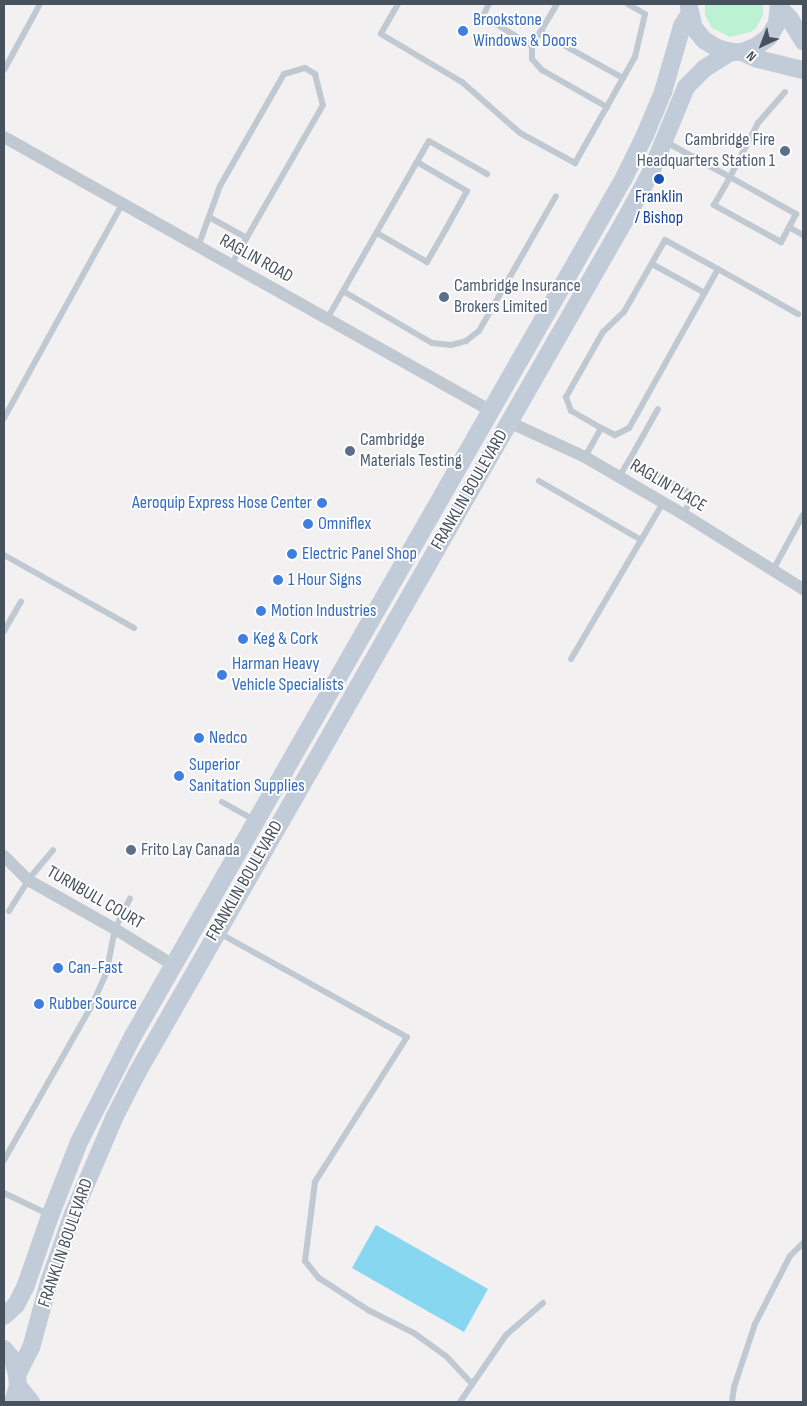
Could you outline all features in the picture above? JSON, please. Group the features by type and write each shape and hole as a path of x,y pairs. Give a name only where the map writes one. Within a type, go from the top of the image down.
{"main road":[{"path":"689,6 694,28 704,40 717,48 803,70"},
{"name":"FRANKLIN BOULEVARD","path":"4,1316 21,1297 79,1142 105,1087 624,178 663,92 689,6"},
{"path":"779,6 790,19 803,41"},
{"name":"FRANKLIN BOULEVARD","path":"16,1388 31,1348 50,1282 73,1214 115,1116 216,932 629,212 691,82 705,68 737,52 757,46 769,37 777,23 779,6"},
{"path":"4,1349 13,1360 16,1388 31,1402"}],"street":[{"name":"RAGLIN ROAD","path":"4,137 491,411"},
{"name":"RAGLIN PLACE","path":"509,422 585,457 683,514 803,589"},
{"name":"TURNBULL COURT","path":"4,856 28,880 115,928 173,965"}],"lane":[{"path":"4,70 40,4"},
{"path":"398,4 381,34 462,82 520,133 575,163 635,57 645,21 645,14 628,4"},
{"path":"490,4 483,16 532,46"},
{"path":"557,4 532,46 532,59 542,70 607,107"},
{"path":"540,32 623,78"},
{"path":"198,246 220,186 284,74 304,68 314,74 323,105 231,265"},
{"path":"664,142 730,177 796,214 781,242 714,205 730,177 758,123 785,92"},
{"path":"327,319 430,141 488,174"},
{"path":"377,233 427,262 467,191 417,162"},
{"path":"343,291 432,343 451,345 466,341 479,331 556,196"},
{"path":"4,418 122,204"},
{"path":"209,216 247,238"},
{"path":"789,227 803,235"},
{"path":"718,269 629,428 615,435 571,411 566,397 603,332 624,312 665,240 718,269 798,314"},
{"path":"652,264 705,293"},
{"path":"619,477 658,409"},
{"path":"585,457 601,428"},
{"path":"630,458 694,495 683,514"},
{"path":"539,480 641,540"},
{"path":"572,659 663,503"},
{"path":"773,570 803,515"},
{"path":"4,554 134,628"},
{"path":"4,631 21,601"},
{"path":"222,802 256,820"},
{"path":"8,911 28,880 53,850"},
{"path":"4,1160 92,1005 106,974 115,928 130,898"},
{"path":"216,932 407,1037 315,1182 305,1262 318,1278 368,1310 414,1333 446,1356 472,1384"},
{"path":"4,1194 50,1216"},
{"path":"732,1402 734,1387 755,1324 790,1256 803,1243"},
{"path":"460,1402 506,1335 543,1303"}],"green space":[{"path":"705,4 763,4 763,15 756,28 751,32 730,37 712,28 705,15"}],"water":[{"path":"376,1225 488,1289 464,1332 352,1268"}],"place":[{"name":"Brookstone Windows & Doors","path":"463,31"},
{"name":"Cambridge Fire Headquarters Station 1","path":"785,151"},
{"name":"Franklin / Bishop","path":"659,179"},
{"name":"Cambridge Insurance Brokers Limited","path":"444,297"},
{"name":"Cambridge Materials Testing","path":"350,451"},
{"name":"Aeroquip Express Hose Center","path":"322,503"},
{"name":"Omniflex","path":"308,524"},
{"name":"Electric Panel Shop","path":"292,554"},
{"name":"1 Hour Signs","path":"278,580"},
{"name":"Motion Industries","path":"261,611"},
{"name":"Keg & Cork","path":"243,639"},
{"name":"Harman Heavy Vehicle Specialists","path":"222,675"},
{"name":"Nedco","path":"199,738"},
{"name":"Superior Sanitation Supplies","path":"179,776"},
{"name":"Frito Lay Canada","path":"131,850"},
{"name":"Can-Fast","path":"58,968"},
{"name":"Rubber Source","path":"39,1004"}]}
